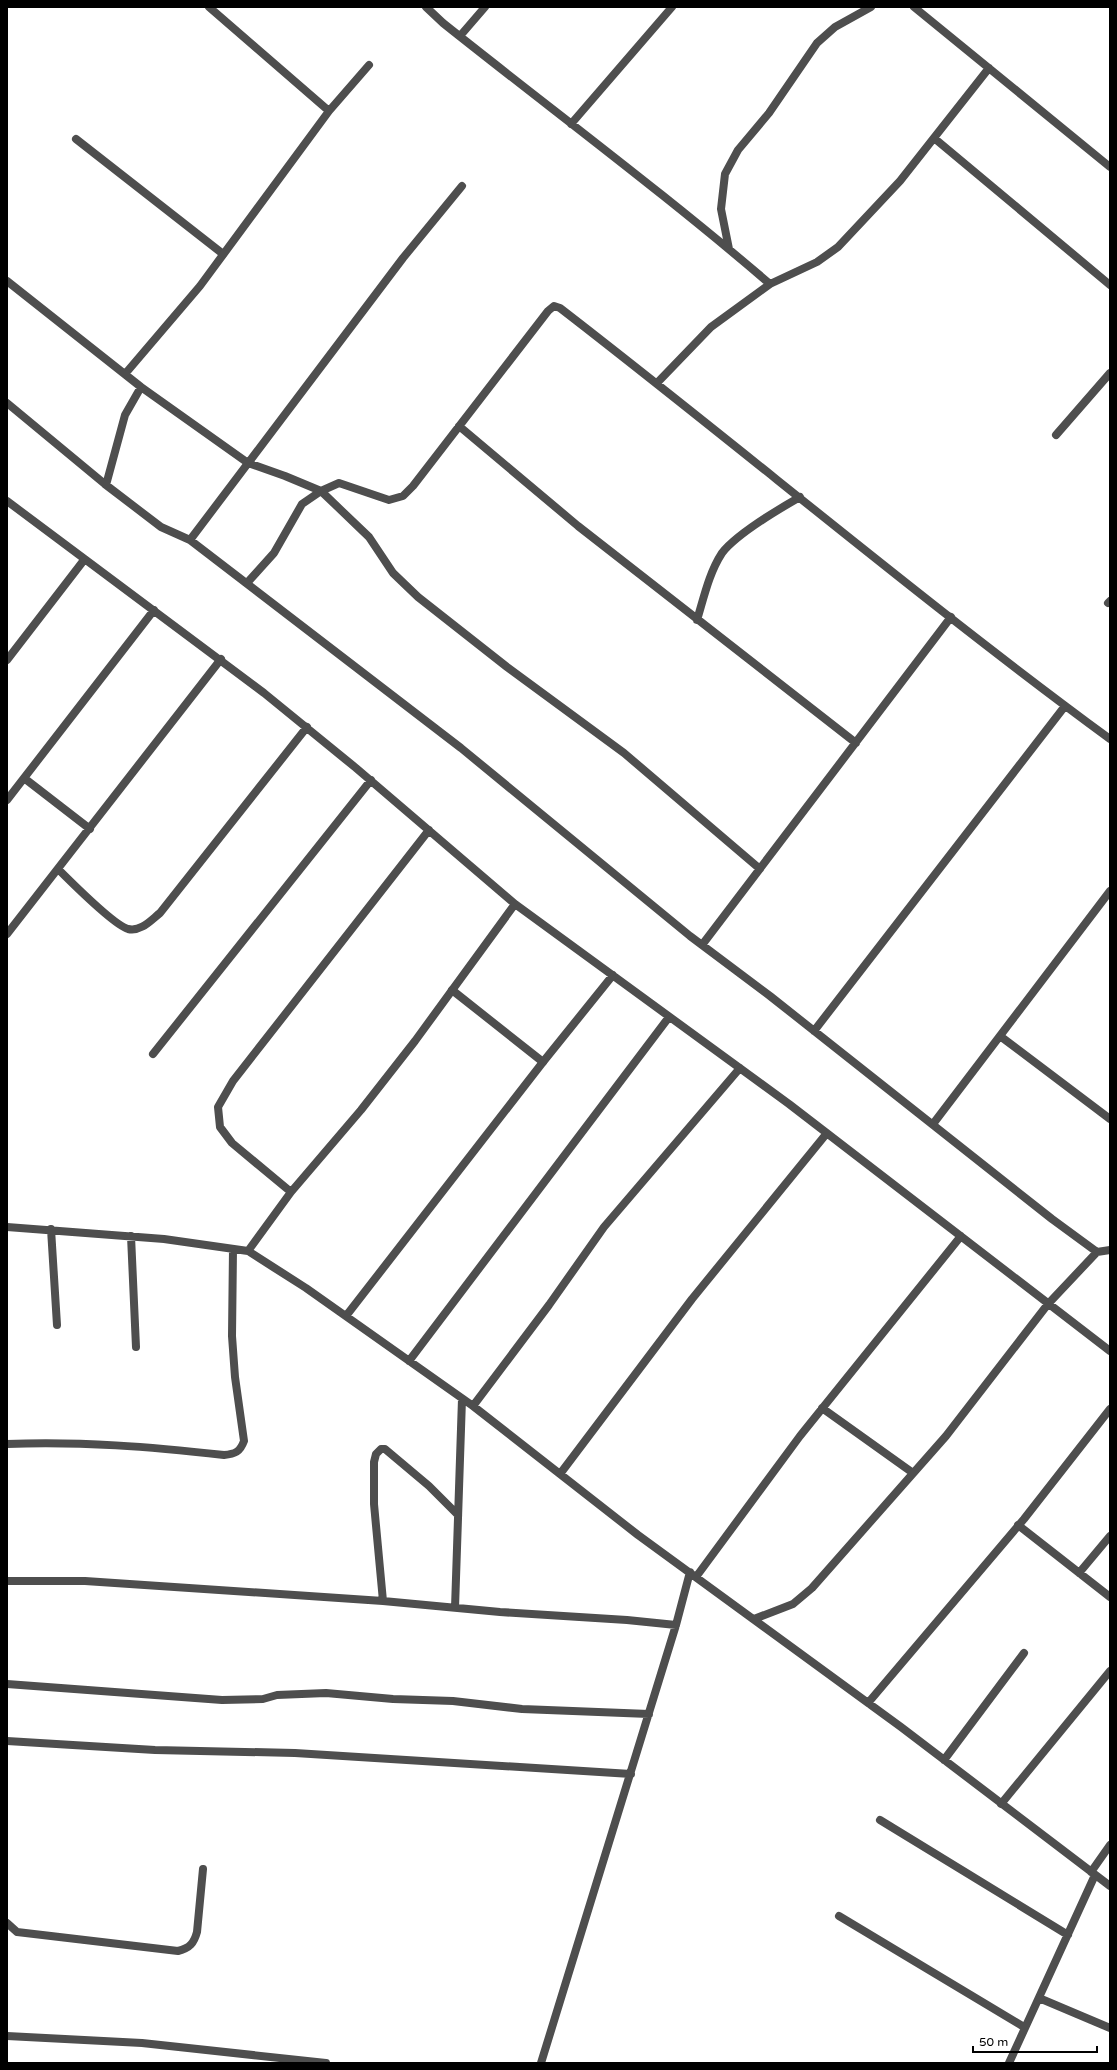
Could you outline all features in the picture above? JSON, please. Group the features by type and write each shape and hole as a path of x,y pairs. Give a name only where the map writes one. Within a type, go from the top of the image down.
{"street":[{"path":"209,7 329,111"},
{"path":"426,7 460,36 729,249 770,284"},
{"path":"460,36 486,7"},
{"path":"571,124 672,7"},
{"path":"729,249 721,209 725,174 738,150 769,113 817,43 835,27 871,7"},
{"path":"914,7 1110,167"},
{"path":"125,374 200,286 329,111 369,65"},
{"path":"657,383 711,327 770,284 817,262 838,247 900,181 989,68"},
{"path":"934,138 1110,285"},
{"path":"76,139 223,254"},
{"path":"190,540 403,258 462,186"},
{"path":"7,281 141,387 248,463 286,476 321,491 369,537 393,574 418,597 507,667 624,753 760,870"},
{"path":"247,583 274,553 302,504 321,491 339,482 389,500 403,496 413,486 548,311 554,306 560,308 657,383 1064,706 1110,739"},
{"path":"1056,435 1110,373"},
{"path":"106,485 125,415 141,387"},
{"path":"7,403 106,485 161,528 190,540 461,748 702,945 814,1031 1052,1219 1097,1252"},
{"path":"460,426 578,526 856,743"},
{"path":"697,620 709,580 723,553 772,514 800,497"},
{"path":"7,501 84,560 221,659 371,780 515,904 827,1133 1110,1351"},
{"path":"7,660 84,560"},
{"path":"7,800 154,610"},
{"path":"702,945 951,617"},
{"path":"7,934 221,659"},
{"path":"814,1031 1064,706"},
{"path":"58,869 117,922 129,929 143,927 160,913 307,728"},
{"path":"24,778 90,829"},
{"path":"153,1054 371,780"},
{"path":"291,1192 232,1143 220,1127 218,1107 234,1081 429,830"},
{"path":"932,1124 1110,891"},
{"path":"248,1251 291,1192 361,1110 515,904"},
{"path":"346,1316 543,1062 613,975"},
{"path":"452,990 543,1062"},
{"path":"408,1361 606,1103 669,1017"},
{"path":"1000,1036 1110,1119"},
{"path":"473,1406 549,1305 604,1227 740,1068"},
{"path":"560,1474 692,1299 827,1133"},
{"path":"7,1227 131,1236 248,1251 346,1316 473,1406 560,1474 868,1703 1110,1886"},
{"path":"51,1229 57,1325"},
{"path":"131,1236 136,1347"},
{"path":"541,2063 693,1574 822,1408 961,1236"},
{"path":"7,1444 42,1443 144,1446 224,1455 234,1454 241,1450 244,1441 235,1377 232,1336 233,1249"},
{"path":"754,1619 793,1604 812,1588 946,1436 1048,1304 1097,1252 1110,1250"},
{"path":"455,1608 462,1399"},
{"path":"822,1408 913,1473"},
{"path":"868,1703 1018,1525 1110,1409"},
{"path":"383,1601 374,1504 374,1462 376,1454 381,1449 385,1448 429,1486 458,1515"},
{"path":"1018,1525 1110,1597"},
{"path":"1080,1573 1110,1536"},
{"path":"7,1581 85,1581 383,1601 676,1625"},
{"path":"944,1760 1024,1653"},
{"path":"1001,1804 1110,1671"},
{"path":"7,1684 222,1700 263,1699 277,1695 326,1692 393,1699 453,1701 522,1709 649,1714"},
{"path":"7,1741 155,1750 295,1753 631,1774"},
{"path":"880,1820 1068,1935"},
{"path":"1009,2063 1024,2027 1068,1935 1093,1874 1110,1845"},
{"path":"7,1923 17,1932 178,1951 188,1948 194,1941 197,1932 203,1869"},
{"path":"839,1916 1024,2027"},
{"path":"1039,1998 1110,2028"},
{"path":"7,2036 142,2043 326,2063"}]}
